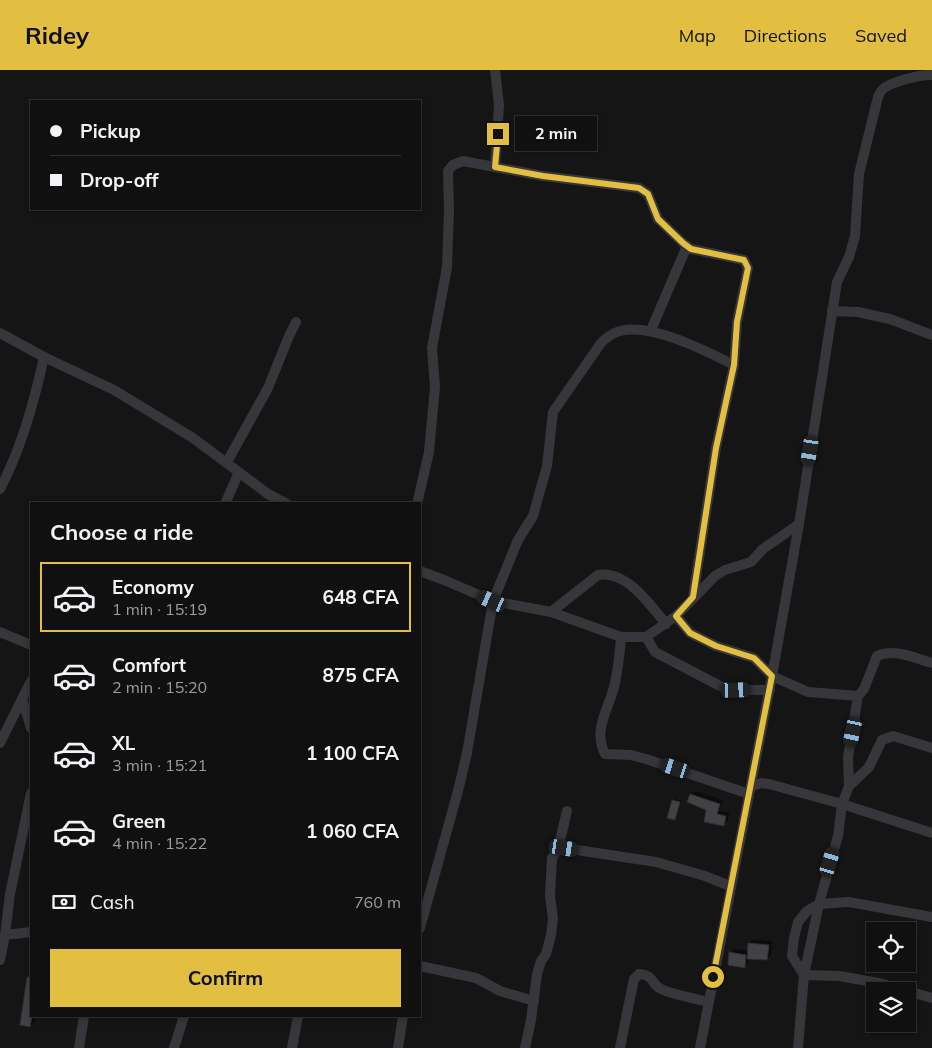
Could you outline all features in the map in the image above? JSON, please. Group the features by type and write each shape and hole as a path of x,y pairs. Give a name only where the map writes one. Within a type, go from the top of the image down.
{"street":[{"path":"495,70 500,105 495,167"},
{"path":"700,1048 730,886 770,690 799,524 836,282 849,256 855,236 859,174 878,97 882,90 889,85 924,74 932,75"},
{"path":"417,502 428,452 434,387 432,348 447,268 448,171 453,165 463,161 543,176 639,188 648,194 658,219 691,249 744,260 748,268 737,322 734,365 716,448 693,597"},
{"path":"651,330 687,246"},
{"path":"832,311 858,312 890,319 932,335"},
{"path":"227,462 268,388 296,322"},
{"path":"421,924 467,753 492,601 518,540 534,516 547,466 553,412 601,343 609,335 621,330 651,330 710,353 734,365"},
{"path":"0,333 44,357 114,390 193,438 268,494 283,502"},
{"path":"0,489 11,468 44,357"},
{"path":"226,502 239,472"},
{"path":"421,571 492,601 551,612 621,636 646,637 676,616 715,576 725,570 751,562 763,549 799,524"},
{"path":"551,612 598,575 606,574 615,576 645,597 666,624"},
{"path":"676,616 690,633 716,646 754,658 772,676 808,692 858,696"},
{"path":"0,632 30,645"},
{"path":"621,636 616,681 602,719 600,744 605,754 646,759 750,790 761,783 769,784 842,804 932,833"},
{"path":"646,637 655,652 720,686 736,690 770,690"},
{"path":"850,786 848,757 858,696 864,689 877,656 886,652 897,653 932,663"},
{"path":"0,743 30,683"},
{"path":"22,698 30,725"},
{"path":"798,1048 804,975 838,836 842,804 850,786 869,767 882,740 888,737 893,736 932,748"},
{"path":"0,960 12,885 30,798"},
{"path":"524,1048 534,1002 537,974 541,961 546,954 551,935 553,919 550,896 552,858 558,849 567,811"},
{"path":"558,849 656,862 705,876 730,886"},
{"path":"804,975 792,956 794,938 798,922 807,911 820,904 849,902 932,917"},
{"path":"5,935 30,932"},
{"path":"421,966 476,978 500,991 534,1002"},
{"path":"620,1048 634,979 639,974 651,977 661,989 708,1002"},
{"path":"804,975 839,976 879,983 932,998"},
{"path":"79,1048 84,1017"},
{"path":"174,1048 184,1017"},
{"path":"292,1048 298,1017"},
{"path":"398,1048 403,1017"}],"building":[{"path":"690,794 720,804 717,814 726,816 724,826 704,822 706,810 687,802"},
{"path":"672,800 680,802 675,820 667,818"},
{"path":"748,943 769,945 767,960 747,959"},
{"path":"729,952 746,955 745,968 728,965"},
{"path":"27,977 30,978 30,1017 32,1017 30,1027 20,1025"}],"route":[{"path":"498,134 495,167 543,176 639,188 648,194 658,219 691,249 744,260 747,264 748,268 737,322 734,365 716,448 693,597 676,616 690,633 716,646 740,652 754,658 772,676 752,786 730,886 713,977"}]}
